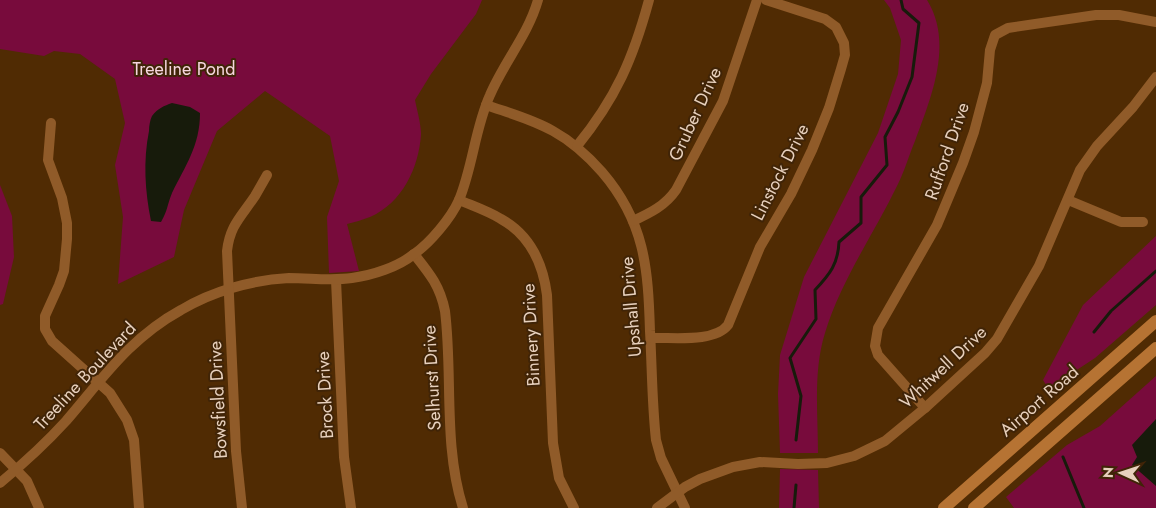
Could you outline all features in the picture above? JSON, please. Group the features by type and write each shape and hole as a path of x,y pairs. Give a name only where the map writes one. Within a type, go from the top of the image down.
{"main road":[{"name":"Airport Road","path":"944,508 1156,321"},
{"path":"974,508 1156,348"}],"street":[{"name":"Treeline Boulevard","path":"0,483 50,438 132,344 154,326 182,309 208,297 244,285 280,279 336,280 372,274 414,254 447,220 459,200 486,105 502,71 528,27 538,0"},
{"path":"577,146 606,108 626,72 649,0"},
{"name":"Gruber Drive","path":"633,221 660,208 676,190 723,101 756,0"},
{"name":"Linstock Drive","path":"650,338 708,336 717,334 728,325 756,256 800,176 831,103 845,55 844,43 839,31 831,22 825,19 766,0"},
{"name":"Rufford Drive","path":"925,408 878,354 875,346 875,337 889,306 937,225 960,171 980,108 992,41 995,35 1008,28 1096,15 1119,15 1156,22"},
{"name":"Whitwell Drive","path":"657,508 678,492 700,479 746,464 760,462 822,463 854,456 884,441 925,408 985,354 997,340 1039,266 1080,170 1087,159 1156,78"},
{"name":"Upshall Drive","path":"486,105 524,117 577,146 587,154 612,183 633,221 642,247 647,271 656,440 661,458 686,508"},
{"path":"50,123 48,160 65,210 67,239 64,271 45,316 45,329 52,341 98,382 117,403 131,430 135,453 139,508"},
{"name":"Bowsfield Drive","path":"242,508 236,451 228,251 230,232 255,197 267,176"},
{"name":"Binnery Drive","path":"459,200 501,218 510,224 525,239 539,260 547,295 553,443 559,478 574,508"},
{"path":"1068,200 1121,222 1143,222"},
{"name":"Selhurst Drive","path":"414,254 435,281 445,311 452,458 463,508"},
{"name":"Brock Drive","path":"336,280 344,457 351,508"},
{"path":"0,453 27,481 39,508"}],"green space":[{"name":"Treeline Pond","path":"0,0 482,0 476,14 431,74 415,100 420,121 420,147 407,183 400,194 381,211 370,217 347,224 359,271 329,273 327,217 339,181 330,136 265,91 217,131 184,210 174,257 118,284 123,217 115,165 125,123 115,79 80,54 54,51 44,56 0,49"},
{"path":"884,0 927,0 935,17 939,34 939,52 933,89 900,179 840,294 825,333 821,347 818,377 818,453 780,453 778,394 780,355 804,277 878,133 898,74 901,40 890,8"},
{"path":"0,185 12,216 14,257 3,304 0,305"},
{"path":"1156,236 1156,305 1095,358 1066,377 1050,391 1043,380 1083,305"},
{"path":"1156,376 1156,508 1014,508 1006,497 1067,445 1100,426"},
{"path":"780,469 818,470 819,508 779,508"}],"shaded area":[{"name":"Treeline Pond","path":"172,103 190,107 200,113 199,125 195,146 172,193 161,222 151,221 146,176 146,154 150,123 152,116 157,111"},
{"path":"1156,419 1156,486 1132,465 1137,457 1132,445"}],"waterway":[{"path":"796,440 801,396 790,358 816,319 815,290 835,263 839,242 861,223 861,197 887,165 885,137 898,112 912,77 919,23 903,9 901,0"},
{"path":"1094,332 1111,311 1156,271"},
{"path":"1063,457 1084,508"},
{"path":"794,508 796,485"}]}
